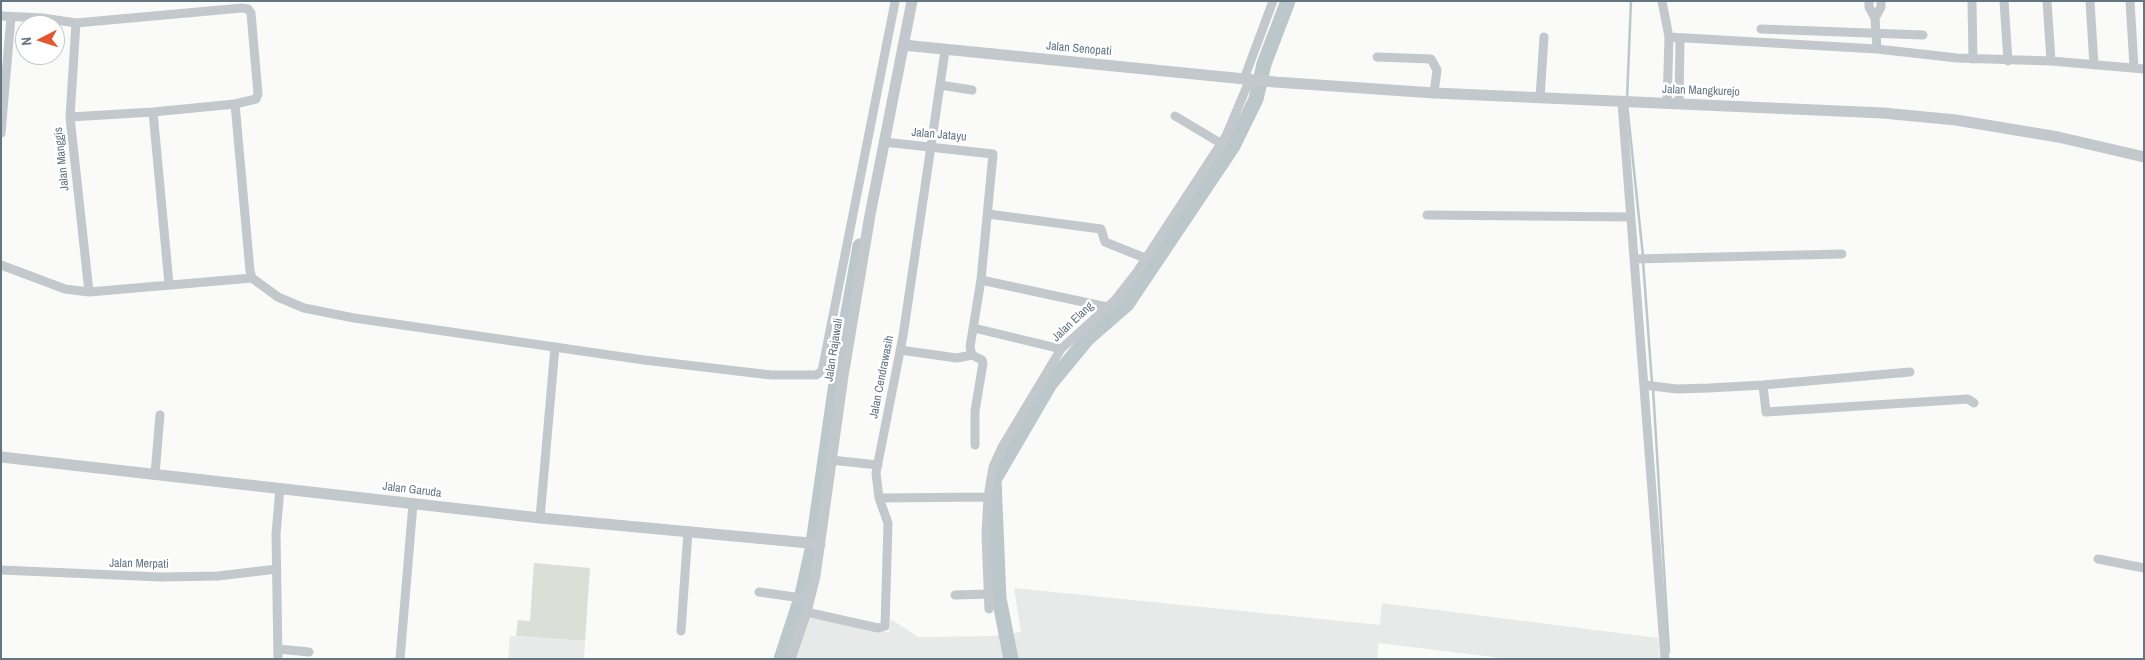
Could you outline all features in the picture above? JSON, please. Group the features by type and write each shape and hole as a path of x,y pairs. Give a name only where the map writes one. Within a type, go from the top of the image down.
{"street":[{"name":"Jalan Rajawali","path":"790,659 806,612 812,543 831,460 843,376 884,142 912,1"},
{"name":"Jalan Elang","path":"989,609 986,534 988,497 993,467 1002,447 1060,349 1123,291 1222,144 1236,117 1273,1"},
{"path":"1662,1 1669,37 1673,104"},
{"path":"1869,1 1869,7 1876,18"},
{"path":"1877,50 1876,18 1881,7 1881,1"},
{"path":"1972,1 1973,59"},
{"path":"2004,1 2008,61"},
{"path":"2047,1 2051,62"},
{"path":"2090,1 2094,65"},
{"path":"1669,37 1772,42 1973,59 2139,68 2130,1"},
{"path":"235,104 248,263 252,278 278,298 304,308 354,318 702,368 776,375 820,374 894,2"},
{"path":"1,16 76,22 242,8 248,9 251,13 258,94 256,99 235,104 153,112 70,117"},
{"path":"1,133 3,88 12,17"},
{"name":"Jalan Manggis","path":"76,22 70,117 89,292"},
{"path":"1761,29 1923,35"},
{"path":"1540,98 1544,37"},
{"path":"1673,104 1680,38"},
{"name":"Jalan Senopati","path":"903,45 945,51 1249,79"},
{"name":"Jalan Cendrawasih","path":"806,612 884,628 888,523 879,498 876,479 900,350 945,51"},
{"path":"1377,57 1431,59 1437,70 1434,93"},
{"name":"Jalan Mangkurejo","path":"1249,79 1434,93 1887,113 1956,120 2048,136 2144,157"},
{"path":"940,85 972,90"},
{"path":"1628,103 1631,217 1639,259 1649,386 1665,659"},
{"path":"153,112 169,284"},
{"path":"1176,116 1222,144"},
{"name":"Jalan Jatayu","path":"884,142 992,152 994,168 988,214"},
{"path":"972,355 970,347 981,280 988,214 1101,229 1105,242 1145,258"},
{"path":"1427,215 1631,217"},
{"path":"1639,259 1842,254"},
{"path":"1,265 66,289 89,292 252,278"},
{"path":"981,280 1107,307"},
{"path":"974,328 1060,349"},
{"path":"540,518 555,347"},
{"path":"900,350 957,358 972,355 982,360 975,411 975,445"},
{"path":"1649,386 1678,389 1763,385 1910,372"},
{"path":"1763,385 1766,412 1968,399 1974,403"},
{"path":"155,474 160,415"},
{"name":"Jalan Garuda","path":"1,457 540,518 812,543"},
{"path":"831,460 878,465"},
{"path":"278,659 276,534 280,488"},
{"path":"879,498 988,497"},
{"path":"400,659 413,504"},
{"path":"682,632 688,531"},
{"path":"2098,559 2144,568"},
{"name":"Jalan Merpati","path":"1,570 161,577 218,576 277,569"},
{"path":"759,592 806,599"},
{"path":"955,595 989,594"},
{"path":"278,649 309,652"}],"shaded area":[{"path":"534,563 590,568 585,641 516,636 518,620 530,621"},
{"path":"1014,588 1380,625 1382,603 1658,638 1660,659 1509,659 1379,643 1377,659 789,659 804,617 889,632 891,619 918,637 992,636 1021,632"},
{"path":"510,636 585,641 584,659 508,659"}],"waterway":[{"path":"1011,659 999,598 994,480 1050,384 1088,338 1127,304 1233,146 1256,99 1264,64 1288,1"},
{"path":"1627,99 1631,1"},
{"path":"1627,104 1643,256"},
{"path":"781,659 802,595 812,550 838,369 860,246"},
{"path":"1643,261 1652,383"},
{"path":"1653,388 1669,652"}]}
